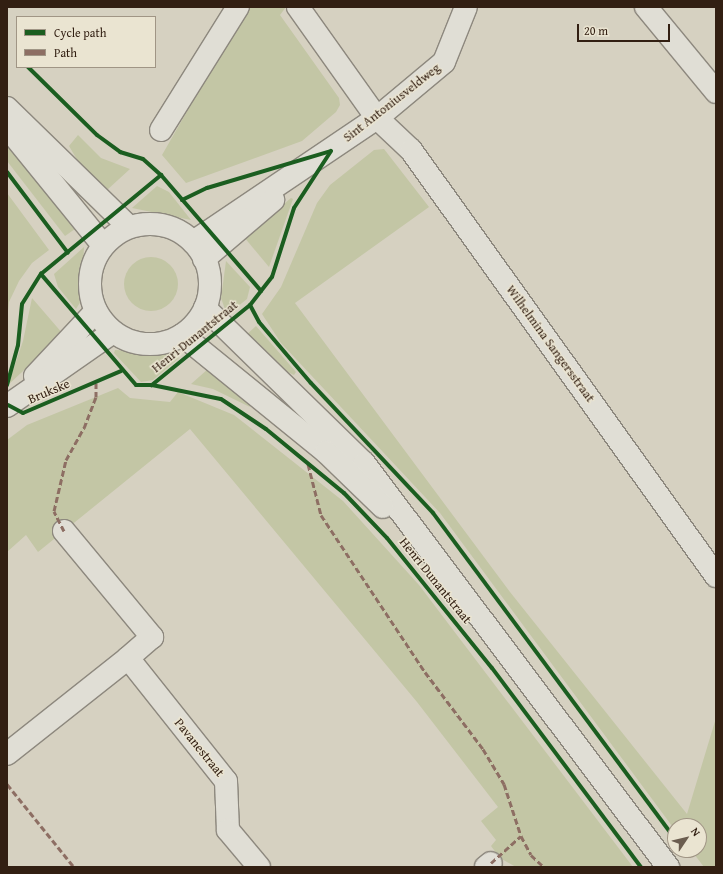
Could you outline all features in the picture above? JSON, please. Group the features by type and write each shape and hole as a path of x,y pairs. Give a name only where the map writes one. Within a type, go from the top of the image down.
{"street":[{"path":"161,130 238,7"},
{"name":"Wilhelmina Sangersstraat","path":"298,7 377,118 411,150 716,576"},
{"name":"Sint Antoniusveldweg","path":"199,251 377,118 444,62 466,7"},
{"path":"646,7 716,92"},
{"path":"7,108 129,227"},
{"path":"7,128 103,245"},
{"path":"152,224 174,229 199,251 209,292 205,308 195,324 182,335 159,344 141,343 114,332 96,311 89,289 92,266 103,245 129,227 152,224"},
{"name":"Henri Dunantstraat","path":"205,308 364,463 668,867"},
{"name":"Brukske","path":"8,406 96,311"},
{"name":"Brukske","path":"8,406 114,332"},
{"name":"Henri Dunantstraat","path":"182,335 326,452 433,556"},
{"path":"7,754 128,658 152,637 64,531"},
{"name":"Pavanestraat","path":"128,658 226,781 228,830 259,867"}],"green space":[{"path":"247,7 286,7 280,15 339,98 340,105 336,112 302,141 186,183 162,155"},
{"path":"78,135 101,158 130,169 107,190 82,168 69,146"},
{"path":"7,144 75,229 65,236 7,161"},
{"path":"384,149 429,207 295,303 510,592 687,814 716,718 716,867 704,867 697,858 707,858 707,818 667,818 667,819 440,513 281,343 262,314 281,287 317,203 330,185 374,150"},
{"path":"157,186 169,192 191,220 132,208"},
{"path":"7,193 49,250 32,263 19,281 9,302 7,320"},
{"path":"291,198 293,199 269,267 244,237"},
{"path":"84,247 81,301 76,309 58,287 54,274"},
{"path":"146,257 156,257 170,265 176,274 178,284 176,294 170,303 156,311 146,311 136,306 129,299 124,289 124,279 129,269 136,262"},
{"path":"226,261 250,287 247,299 227,315 221,298"},
{"path":"32,298 63,334 8,385 23,341"},
{"path":"256,326 296,372 294,375 279,368 245,336"},
{"path":"115,350 174,353 179,358 153,380 141,382 114,353"},
{"path":"208,369 245,398 250,407 213,389 191,384"},
{"path":"118,388 130,398 170,402 178,392 234,415 343,501 419,585 633,867 516,867 500,858 491,846 496,840 481,821 498,807 417,702 190,429 38,552 26,535 7,552 7,440 27,425"}],"marked path":[{"path":"64,531 54,511 66,460 84,428 96,397 96,383"},
{"path":"308,464 321,515 425,672 483,749 504,784 521,836 531,855 544,867"},
{"path":"7,784 74,867"},
{"path":"491,863 521,836"}],"cycle path":[{"path":"29,68 97,135 120,152 143,159 161,175 261,291 250,305 152,385 136,385 41,274"},
{"path":"182,200 207,188 331,151"},
{"path":"261,291 272,277 294,208 331,151"},
{"path":"7,172 68,253"},
{"path":"7,385 18,345 22,304 41,274 161,175"},
{"path":"250,305 259,322 311,383 433,513 667,828"},
{"path":"8,405 23,413 121,371"},
{"path":"152,385 221,399 266,429 344,493 387,538 492,668 641,867"}]}
